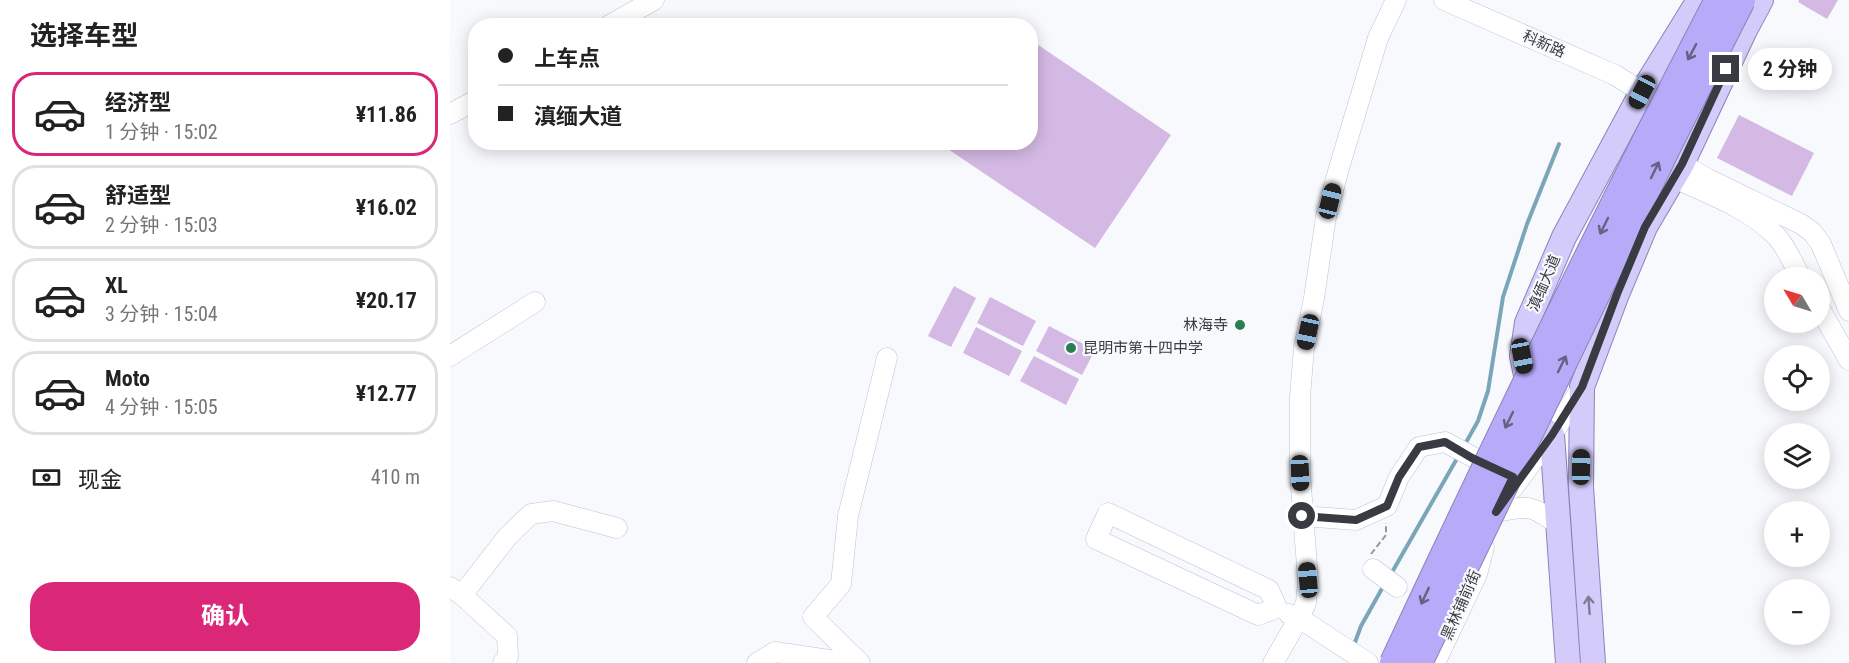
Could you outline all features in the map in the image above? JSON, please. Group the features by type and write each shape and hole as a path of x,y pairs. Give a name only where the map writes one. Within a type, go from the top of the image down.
{"highway":[{"path":"1394,663 1550,337 1719,0"},
{"path":"1418,663 1668,144 1740,0"}],"main road":[{"name":"滇缅大道","path":"1568,663 1555,470 1522,356 1527,323 1564,237 1642,92 1699,0"},
{"path":"1593,663 1581,487 1582,387 1645,227 1678,171 1735,49 1761,0"}],"street":[{"path":"622,18 654,0"},
{"path":"1273,663 1306,603 1308,580 1302,516 1300,397 1304,348 1326,217 1378,38 1396,0"},
{"name":"科新路","path":"1444,0 1615,75 1642,92"},
{"path":"450,114 468,104"},
{"path":"1678,171 1762,224 1779,239 1795,267"},
{"path":"1678,171 1708,179 1801,224 1812,232 1821,244 1849,311"},
{"path":"450,356 535,302"},
{"path":"1830,327 1849,360"},
{"path":"860,663 813,617 841,584 848,516 886,358"},
{"path":"1496,512 1513,477 1544,429 1582,387"},
{"path":"1496,512 1544,429"},
{"path":"1302,516 1356,520 1387,506 1399,477 1419,447 1445,442 1472,458 1513,477"},
{"path":"1496,512 1534,473 1555,470 1581,487"},
{"path":"1496,512 1521,506 1540,511 1560,526"},
{"path":"503,663 508,657 507,636 456,591 531,514 554,511 617,528"},
{"name":"黑林铺前街","path":"1435,663 1477,574 1491,521 1496,512"},
{"path":"1277,609 1269,590 1108,513 1096,539 1258,615 1277,609 1299,618 1368,663"},
{"path":"1373,569 1397,587"},
{"path":"757,663 775,652 849,663"}],"path":[{"path":"1373,569 1365,562 1386,535 1387,506"}],"shaded area":[{"path":"1799,0 1838,0 1827,19 1798,2"},
{"path":"1038,45 1171,135 1095,248 949,150 1038,150"},
{"path":"1739,115 1814,153 1792,196 1717,158"},
{"path":"954,286 976,298 951,347 928,336"},
{"path":"990,297 1036,321 1023,346 977,323"},
{"path":"1049,326 1095,350 1082,375 1036,351"},
{"path":"976,327 1022,351 1009,376 963,353"},
{"path":"1034,356 1079,379 1066,405 1020,381"}],"waterway":[{"path":"1464,446 1478,421 1488,391 1503,297 1527,224 1559,144"},
{"path":"1391,574 1459,455"},
{"path":"1354,645 1361,626 1384,585"}],"place":[{"name":"林海寺","path":"1240,325"},
{"name":"昆明市第十四中学","path":"1071,348"}],"route":[{"path":"1302,516 1356,520 1387,506 1399,477 1419,447 1445,442 1472,458 1513,477 1496,512 1552,435 1582,387 1645,227 1682,164 1726,69"}]}
